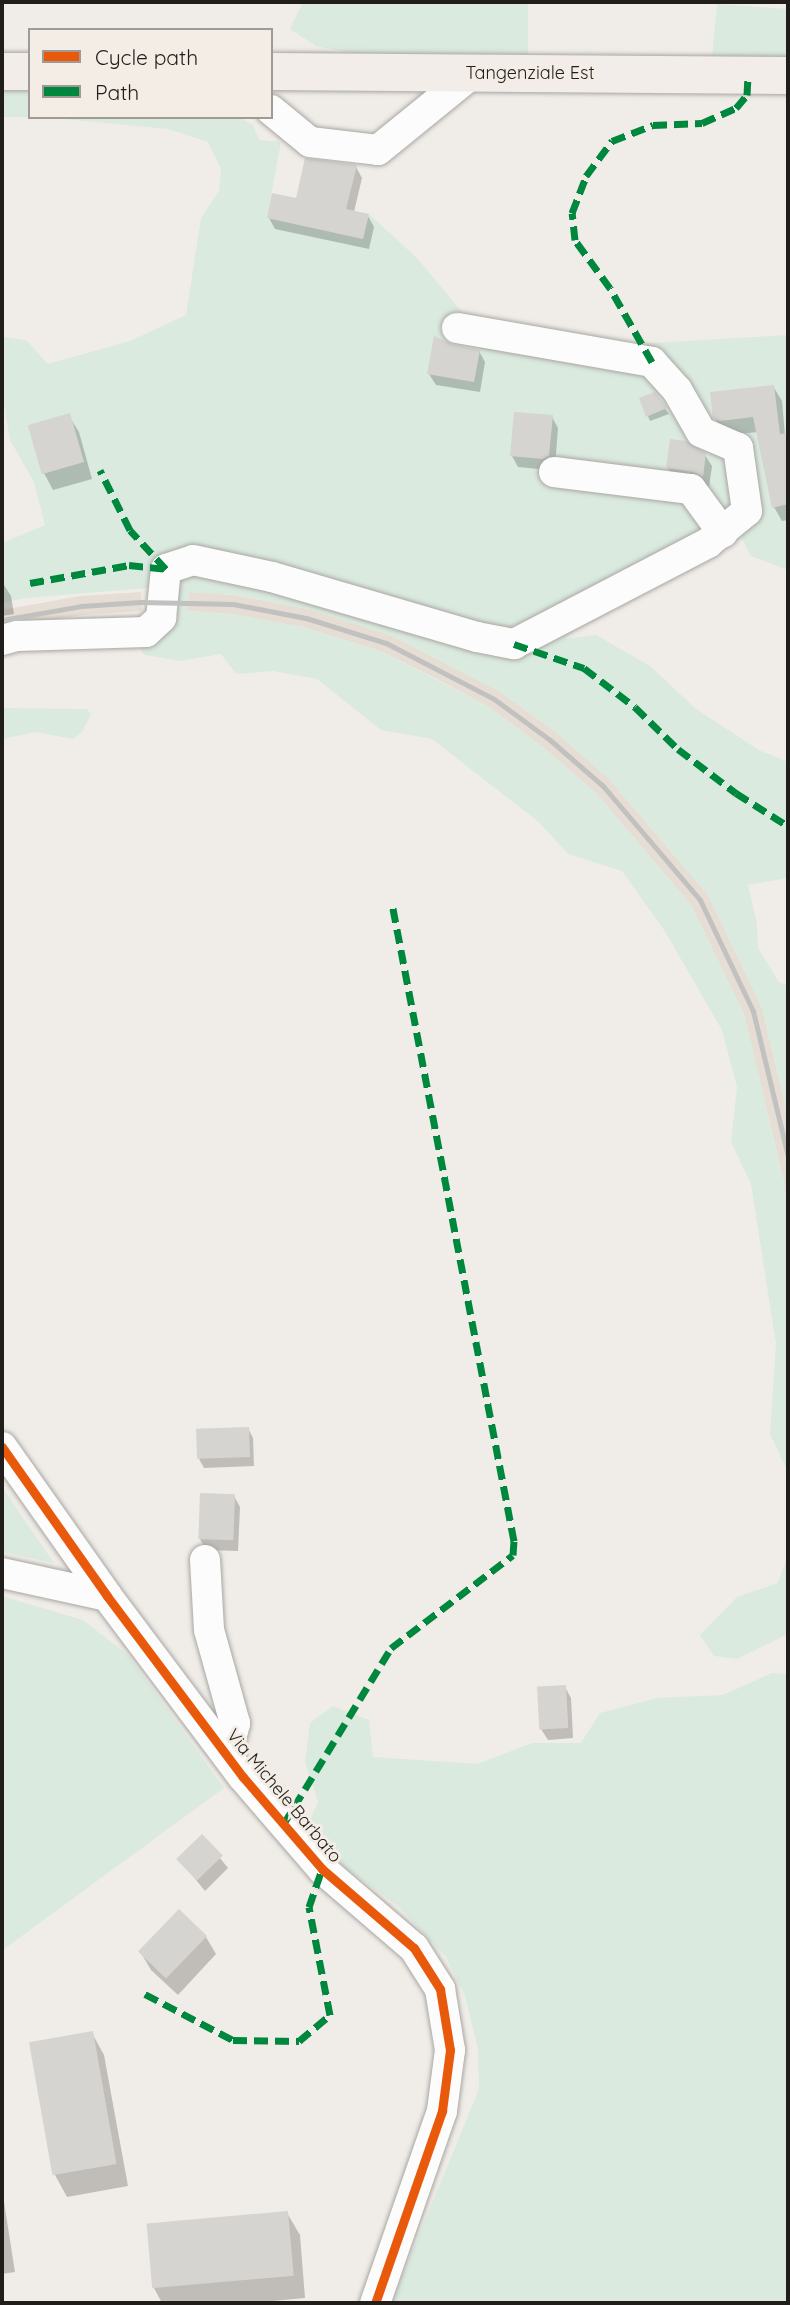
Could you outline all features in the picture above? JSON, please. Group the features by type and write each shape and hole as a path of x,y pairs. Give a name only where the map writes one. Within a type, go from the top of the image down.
{"main road":[{"path":"2,71 28,71"},
{"name":"Tangenziale Est","path":"273,71 788,75"}],"street":[{"path":"273,112 310,142 379,150 474,72"},
{"path":"2,640 17,636 146,632 161,618 166,569 193,560 272,577 477,637 514,644 723,533 747,510 738,448 702,432 677,390 652,362 457,328"},
{"path":"554,472 691,489 723,533"},
{"name":"Via Michele Barbato","path":"2,1447 107,1597 227,1755 322,1869 414,1948 440,1989 450,2050 442,2110 375,2303"},
{"path":"205,1560 209,1630 235,1723 227,1755"},
{"path":"2,1573 107,1597"}],"shaded area":[{"path":"141,592 142,611 83,615 2,629 2,610 80,596"},
{"path":"189,592 234,595 308,609 390,635 499,691 557,733 609,779 708,895 762,1008 788,1117 788,1211 783,1178 744,1014 691,905 596,793 544,748 489,707 383,652 303,627 231,614 187,611"}],"green space":[{"path":"303,2 528,2 528,54 352,53 316,46 290,29"},
{"path":"717,4 788,9 788,57 712,57"},
{"path":"2,90 28,90 28,117 2,117"},
{"path":"64,119 242,119 253,125 259,140 281,142 267,218 363,239 369,214 417,258 467,318 616,345 788,335 788,570 751,556 741,537 587,618 564,639 596,635 650,666 696,709 759,750 788,762 788,878 748,885 757,924 758,948 779,982 788,986 788,1117 762,1008 708,895 609,779 557,733 499,691 390,635 308,609 234,595 189,592 187,611 231,614 303,627 383,652 489,707 544,748 596,793 691,905 744,1014 783,1178 788,1211 788,1472 770,1434 776,1344 751,1184 731,1142 737,1087 722,1030 664,930 622,871 568,854 540,823 432,739 381,730 317,679 273,671 236,674 221,654 180,661 144,655 138,644 171,586 26,598 2,603 2,543 45,525 34,482 10,440 2,391 2,337 26,340 48,364 130,341 186,315 201,218 219,191 221,169 208,142 168,129"},
{"path":"2,708 87,709 91,714 82,732 73,739 36,732 2,739"},
{"path":"2,1487 54,1563 2,1552"},
{"path":"788,1554 788,1634 737,1659 714,1656 700,1635 737,1597 778,1583"},
{"path":"2,1596 83,1620 128,1655 224,1788 4,1949"},
{"path":"772,1673 788,1674 788,2303 391,2303 479,2089 478,2049 465,1996 446,1957 398,1906 347,1869 307,1827 318,1802 305,1762 310,1723 333,1706 369,1720 373,1757 477,1764 532,1743 581,1743 600,1713 657,1698 723,1695"}],"building":[{"path":"305,158 357,165 346,209 369,214 363,239 267,218 272,193 296,198"},
{"path":"434,336 454,345 480,350 474,382 427,374"},
{"path":"774,385 780,434 788,433 788,504 772,508 753,417 720,421 713,418 710,392"},
{"path":"655,392 667,408 646,417 639,398"},
{"path":"514,412 553,415 549,456 543,459 510,456"},
{"path":"70,413 84,462 42,474 28,425"},
{"path":"670,439 686,441 706,453 703,477 693,472 666,468"},
{"path":"249,1427 250,1457 197,1459 196,1429"},
{"path":"200,1493 235,1494 233,1540 198,1539"},
{"path":"566,1685 568,1728 539,1729 537,1687"},
{"path":"202,1834 223,1856 197,1881 176,1859"},
{"path":"179,1909 207,1936 166,1979 138,1951"},
{"path":"93,2031 116,2164 52,2175 29,2042"},
{"path":"288,2211 294,2276 152,2288 147,2223"}],"railway":[{"path":"2,620 81,606 141,602 233,604 306,618 386,643 494,699 550,740 603,786 700,900 753,1011 788,1157"}],"marked path":[{"path":"652,362 610,288 575,240 572,213 586,176 612,141 653,125 702,123 736,108 747,95 748,75"},
{"path":"30,583 129,565 166,569 130,530 100,470"},
{"path":"514,644 584,668 635,707 678,749 736,793 788,826"},
{"path":"283,1825 391,1648 513,1555 514,1541 392,903"},
{"path":"145,1994 233,2040 299,2041 330,2015 309,1907 322,1869"}],"cycle path":[{"path":"2,1447 107,1596 243,1777 322,1869 414,1948 440,1989 450,2050 442,2111 375,2303"}]}
